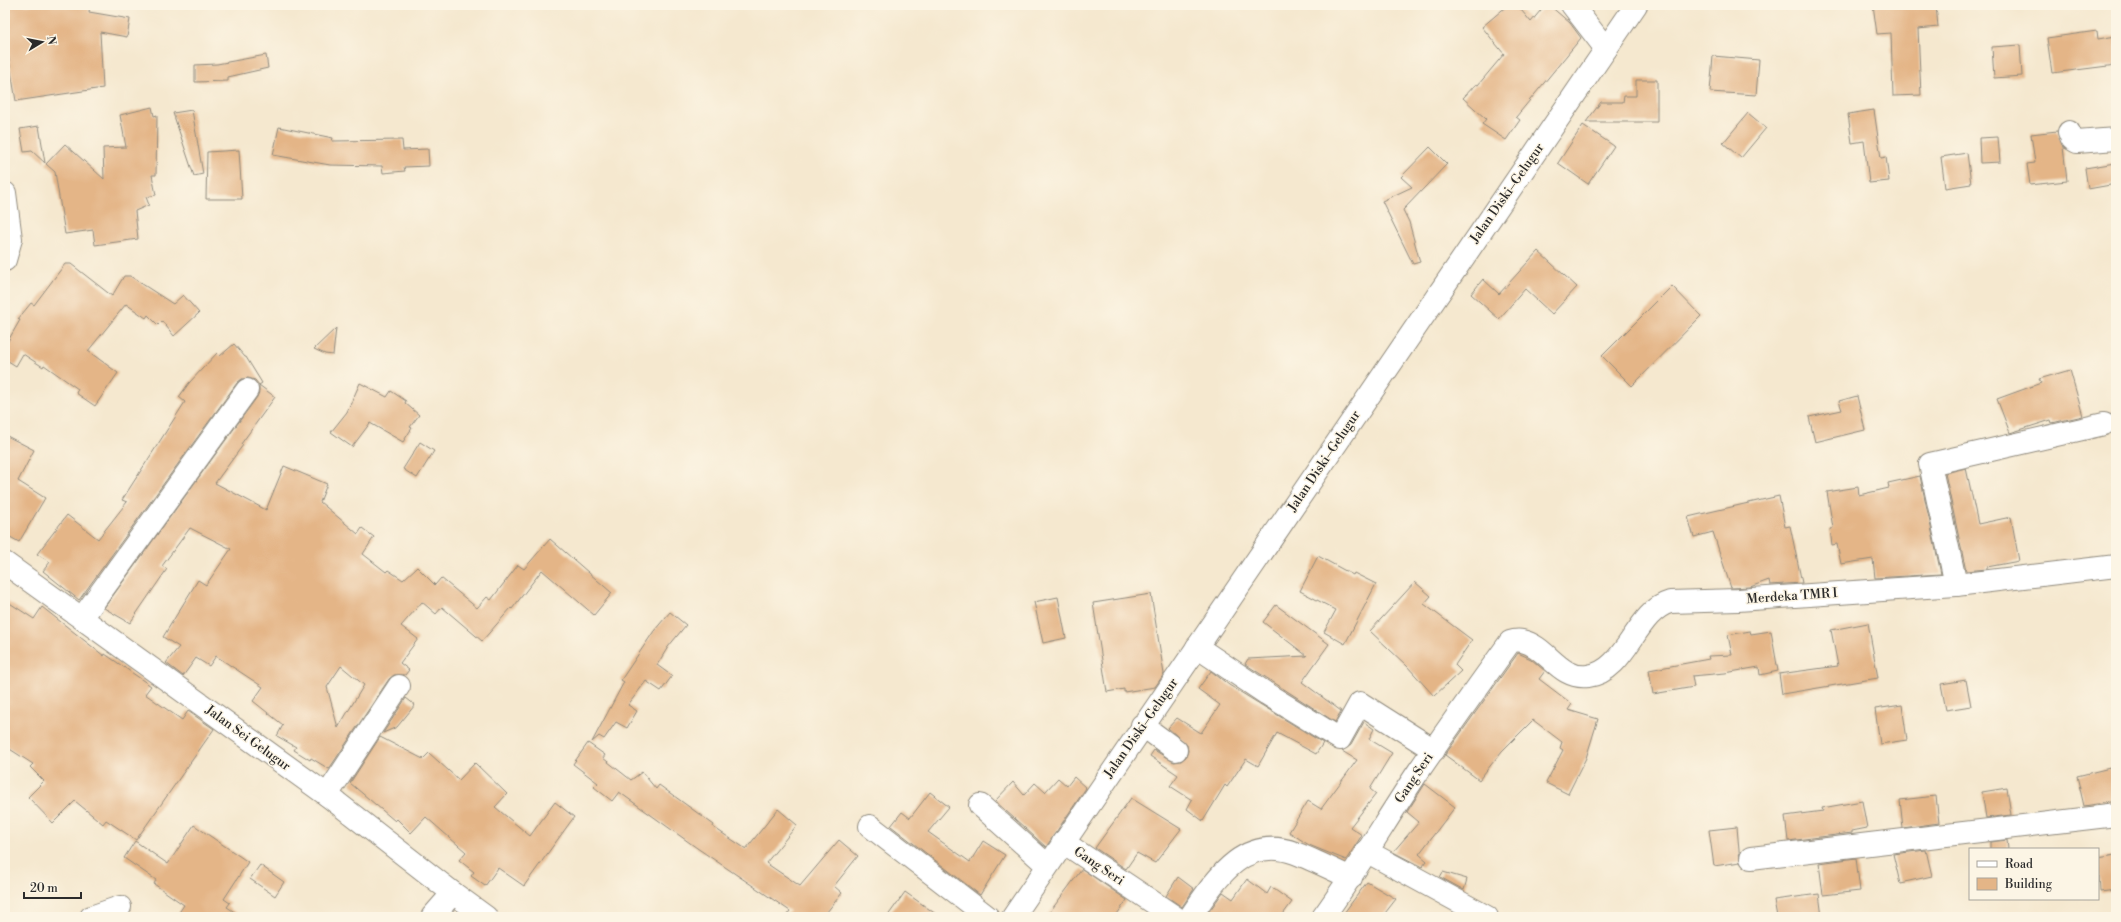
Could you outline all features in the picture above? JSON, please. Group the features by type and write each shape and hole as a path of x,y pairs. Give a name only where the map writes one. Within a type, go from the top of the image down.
{"street":[{"path":"1572,5 1606,49"},
{"name":"Jalan Diski–Gelugur","path":"1013,917 1142,725 1197,647 1636,5"},
{"path":"2069,132 2072,139 2077,142 2116,138"},
{"path":"5,193 11,239 5,260"},
{"path":"82,618 248,390"},
{"path":"1956,585 1930,464 2104,424"},
{"name":"Jalan Sei Gelugur","path":"5,563 327,795 453,894 486,917"},
{"name":"Merdeka TMR I","path":"1510,642 1521,640 1526,642 1569,673 1589,676 1604,671 1616,660 1653,612 1664,604 1670,602 1738,600 1956,585 2116,566"},
{"name":"Gang Seri","path":"1323,917 1351,878 1366,851 1434,750 1510,642"},
{"path":"1197,647 1267,694 1340,739 1360,703 1434,750"},
{"path":"327,795 399,686"},
{"path":"1142,725 1176,750"},
{"path":"980,805 1047,865"},
{"path":"1751,858 2116,815"},
{"path":"870,826 988,917"},
{"name":"Gang Seri","path":"1063,842 1175,917"},
{"path":"1190,917 1218,878 1232,863 1259,850 1275,849 1294,853 1351,878"},
{"path":"1366,851 1487,917"},
{"path":"432,917 453,894"},
{"path":"91,917 120,906"}],"building":[{"path":"5,5 90,5 89,12 130,19 127,37 100,32 103,88 16,101 5,36"},
{"path":"1508,5 1517,5 1531,22 1545,5 1549,5 1570,23 1581,38 1516,117 1520,120 1506,140 1482,124 1486,119 1463,98 1476,84 1478,85 1504,54 1482,27"},
{"path":"1873,5 1936,5 1938,27 1918,29 1921,95 1893,96 1891,33 1877,34"},
{"path":"2097,31 2098,39 2116,36 2116,65 2052,73 2047,38"},
{"path":"2020,45 2022,76 1994,78 1992,47"},
{"path":"266,55 268,68 228,77 228,81 195,82 195,65 217,64"},
{"path":"1713,56 1759,60 1756,95 1710,92"},
{"path":"1636,80 1657,80 1657,122 1586,122 1601,102 1623,102 1624,96 1636,96"},
{"path":"152,107 154,116 157,115 156,175 152,175 156,195 146,197 149,205 135,211 138,239 95,245 93,230 65,234 55,172 46,164 65,144 104,179 103,148 126,147 120,115"},
{"path":"192,110 203,174 194,176 173,113"},
{"path":"1874,110 1881,158 1886,157 1889,181 1869,183 1864,141 1852,143 1848,114"},
{"path":"1748,113 1766,128 1741,158 1723,143"},
{"path":"1583,125 1614,146 1588,184 1558,163"},
{"path":"39,126 45,163 32,151 24,152 20,129"},
{"path":"279,127 333,138 332,141 402,140 403,150 428,149 429,166 404,167 405,171 383,173 382,166 330,165 273,155"},
{"path":"2057,131 2063,147 2067,181 2030,185 2027,164 2035,163 2031,134"},
{"path":"1998,137 2000,162 1980,163 1979,138"},
{"path":"1430,147 1447,164 1403,210 1409,222 1420,262 1413,264 1382,201 1412,187 1401,177"},
{"path":"239,150 242,199 206,199 207,152"},
{"path":"1967,153 1971,184 1945,188 1941,157"},
{"path":"2116,163 2116,184 2088,189 2085,168"},
{"path":"1538,251 1577,287 1552,314 1525,289 1499,319 1471,294 1483,279 1499,294"},
{"path":"65,264 71,264 112,296 124,276 130,276 173,304 183,295 199,313 174,336 162,321 158,325 148,315 146,318 126,304 88,351 118,373 95,406 76,393 78,389 44,365 43,367 23,354 16,366 5,359 5,346 20,320 18,319 31,303 34,305"},
{"path":"1672,286 1701,316 1632,386 1602,356"},
{"path":"336,328 333,355 325,354 314,349"},
{"path":"234,344 246,357 262,383 259,385 255,380 248,378 242,379 237,383 79,600 43,571 50,562 37,554 67,515 98,539 127,502 122,500 185,402 179,397 189,383 217,353 220,356"},
{"path":"2070,370 2083,416 2052,423 2051,420 2010,433 1997,399 2041,383 2039,379"},
{"path":"360,383 387,397 391,391 406,401 405,403 419,415 410,427 412,428 403,442 370,423 352,447 331,432 347,412"},
{"path":"259,385 275,397 241,444 243,445 215,483 266,510 284,466 327,484 320,502 358,534 362,528 374,537 363,554 386,572 388,570 403,580 417,567 435,585 441,578 477,608 487,597 491,600 518,565 524,569 550,539 612,593 594,615 542,570 512,609 511,608 482,641 442,607 436,614 422,602 401,626 418,639 400,663 409,670 405,675 394,675 389,679 329,769 311,758 310,760 294,750 296,747 277,736 283,725 253,701 263,687 216,656 209,666 196,658 183,676 166,663 179,647 163,637 198,580 206,585 231,549 190,528 162,566 167,569 130,623 104,608 257,397","holes":["341,666 364,685 338,728 327,687"]},
{"path":"1857,396 1865,430 1815,442 1809,417 1842,410 1839,401"},
{"path":"5,435 34,450 18,481 45,498 19,542 5,534"},
{"path":"420,442 434,451 417,478 403,469"},
{"path":"1966,468 1978,524 2011,517 2019,561 1987,567 1987,569 1966,571 1945,473"},
{"path":"1920,476 1941,574 1875,578 1873,559 1841,564 1837,544 1832,545 1830,529 1833,528 1827,492 1858,487 1859,495 1889,488 1888,483"},
{"path":"1779,496 1785,527 1790,526 1802,583 1770,585 1769,580 1750,587 1731,588 1713,532 1694,537 1688,517"},
{"path":"1318,556 1353,575 1354,573 1376,584 1345,644 1324,632 1336,610 1300,591"},
{"path":"1415,582 1431,596 1424,604 1472,640 1455,665 1461,671 1434,696 1407,666 1370,631"},
{"path":"1151,594 1164,674 1155,687 1124,692 1124,689 1107,692 1093,603"},
{"path":"1058,597 1066,638 1043,643 1034,602"},
{"path":"5,600 34,619 42,607 104,656 105,654 151,686 145,694 182,720 188,711 214,729 136,840 106,820 103,824 75,801 53,823 28,797 44,781 30,767 33,764 5,746"},
{"path":"1276,605 1329,644 1302,682 1341,711 1335,722 1245,664 1248,659 1307,656 1263,622"},
{"path":"670,612 686,625 668,647 657,665 672,676 661,691 646,681 628,705 637,711 627,728 616,722 604,739 599,736 592,742 624,682 621,680 654,631"},
{"path":"1868,623 1878,678 1782,694 1779,674 1838,666 1831,630"},
{"path":"1750,631 1751,634 1771,631 1778,671 1760,675 1759,667 1725,673 1692,676 1694,687 1653,694 1649,670 1709,659 1708,656 1732,655 1728,635"},
{"path":"1518,653 1531,659 1545,671 1539,679 1572,704 1568,710 1598,719 1586,758 1568,794 1546,783 1563,750 1560,748 1562,742 1533,720 1502,751 1479,780 1445,755"},
{"path":"1211,671 1229,685 1323,743 1316,754 1277,733 1258,766 1246,759 1227,787 1225,785 1203,821 1187,809 1192,800 1170,786 1178,775 1150,756 1154,750 1174,762 1181,761 1186,757 1188,751 1187,745 1168,728 1177,718 1201,733 1220,705 1198,689"},
{"path":"1966,680 1971,706 1946,710 1941,684"},
{"path":"406,698 415,705 397,727 383,733"},
{"path":"1902,705 1907,740 1880,744 1875,709"},
{"path":"1364,722 1374,729 1369,739 1392,753 1370,789 1376,794 1350,827 1362,835 1346,860 1309,845 1289,832 1308,801 1321,809 1357,760 1342,751 1351,745"},
{"path":"380,737 423,759 429,753 459,780 475,763 507,794 495,807 530,836 555,802 574,817 524,886 498,868 485,886 471,876 474,872 459,860 466,852 426,817 411,833 397,819 395,821 350,783"},
{"path":"588,743 605,755 603,758 631,780 642,772 656,789 659,785 714,825 713,827 746,849 778,809 797,825 766,863 800,886 839,840 858,856 834,886 842,893 823,917 785,917 790,911 697,848 619,792 612,801 594,787 598,783 573,764"},
{"path":"2110,768 2116,801 2084,806 2077,776"},
{"path":"1074,777 1086,788 1046,847 995,801 1013,782 1024,795 1035,783 1045,792 1058,778 1067,786"},
{"path":"1425,784 1455,807 1419,854 1427,861 1422,867 1393,852 1419,822 1407,812"},
{"path":"2007,788 2011,815 1986,818 1982,792"},
{"path":"930,792 949,807 928,832 970,862 983,841 1005,855 980,895 891,826 902,812 910,818"},
{"path":"1936,796 1939,823 1903,828 1900,800"},
{"path":"1131,798 1181,829 1155,863 1137,853 1126,869 1095,848"},
{"path":"1862,801 1867,828 1852,831 1852,833 1788,841 1785,816 1823,811 1822,808"},
{"path":"194,825 248,862 224,899 230,903 227,907 242,917 176,917 184,905 154,884 156,880 124,858 135,841 168,864"},
{"path":"1737,827 1740,862 1714,866 1709,830"},
{"path":"2007,840 2008,848 1990,848 1990,842"},
{"path":"1926,850 1932,876 1900,883 1893,854"},
{"path":"2116,855 2116,890 2100,892 2099,858"},
{"path":"1856,858 1860,891 1823,895 1819,863"},
{"path":"260,865 284,882 275,896 250,879"},
{"path":"1082,869 1127,900 1115,917 1046,917"},
{"path":"1443,872 1467,879 1464,890 1440,877"},
{"path":"1178,877 1194,889 1182,907 1166,896"},
{"path":"1247,879 1267,894 1271,887 1292,902 1281,917 1205,917 1223,892 1233,899"},
{"path":"1367,882 1396,899 1382,917 1341,917"},
{"path":"905,892 940,917 887,917"},
{"path":"1819,894 1822,917 1777,917 1774,900"}]}
